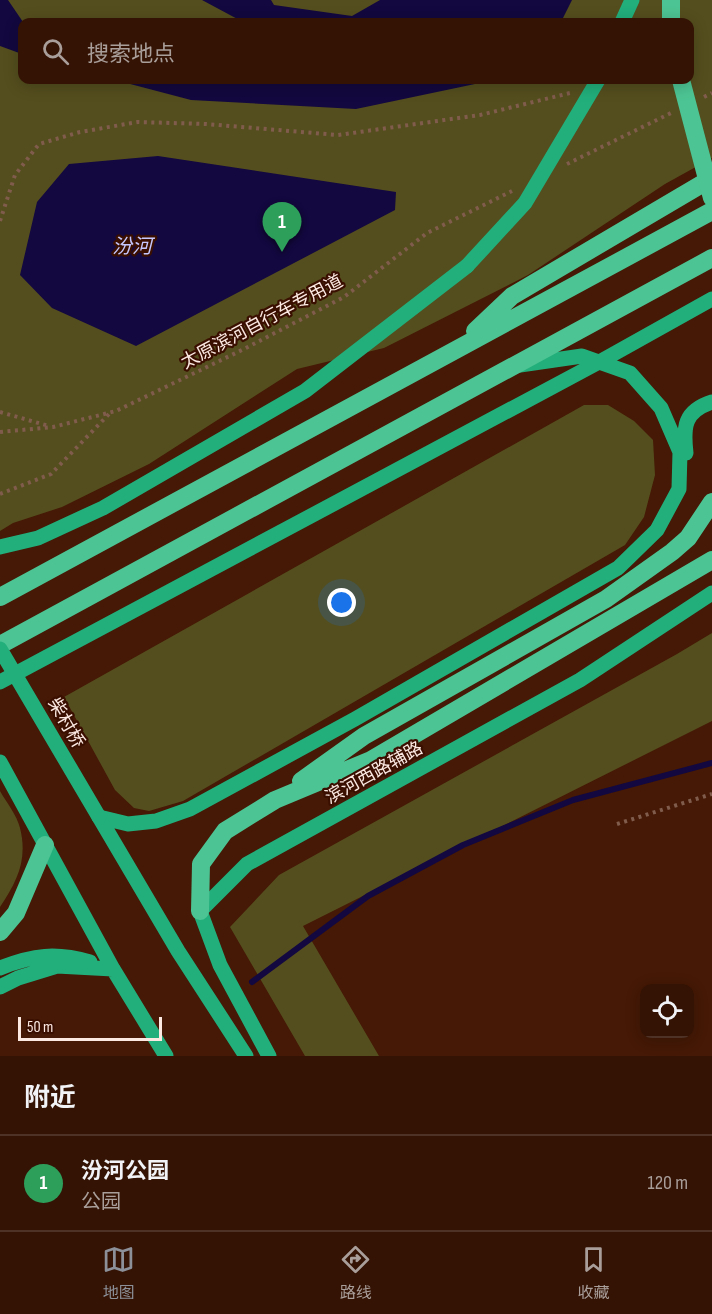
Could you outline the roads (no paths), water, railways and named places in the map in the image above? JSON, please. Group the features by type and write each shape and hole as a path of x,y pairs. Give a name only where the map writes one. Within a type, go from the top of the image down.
{"highway":[{"path":"671,0 671,18"},
{"path":"682,84 712,198"},
{"path":"458,347 512,296 712,178"},
{"path":"0,597 712,211"},
{"path":"0,647 712,258"},
{"path":"200,911 201,864 225,831 275,800 364,736 606,600 688,538 712,502"},
{"path":"275,800 371,760 712,560"},
{"path":"0,932 16,913 45,845"}],"main road":[{"path":"624,18 632,0"},
{"path":"0,548 38,538 103,508 305,391 467,266 525,203 596,84"},
{"path":"0,682 601,361 712,299"},
{"path":"514,366 582,356 630,373 661,408 680,452 679,489"},
{"path":"99,817 128,824 156,821 190,809 355,719 618,568 657,530 688,468 684,432 689,416 700,406 712,402"},
{"name":"滨河西路辅路","path":"200,911 247,864 580,680 712,593"},
{"name":"柴村桥","path":"0,647 178,951 246,1056"},
{"path":"0,762 113,969 166,1056"},
{"path":"200,911 220,965 269,1056"},
{"path":"0,968 40,955 69,956 113,969"},
{"path":"0,987 18,978 57,966 113,969"}],"water":[{"path":"0,0 8,0 20,18 18,18 18,53 0,46"},
{"path":"202,0 271,0 274,5 352,16 380,0 572,0 563,18 236,18"},
{"path":"130,84 475,84 356,109 191,100"},
{"name":"汾河","path":"158,156 396,192 395,210 136,346 52,308 20,275 37,202 69,164"}],"waterway":[{"path":"252,982 368,896 463,845 573,800 712,763"}],"place":[{"name":"汾河公园","path":"282,252"}]}
